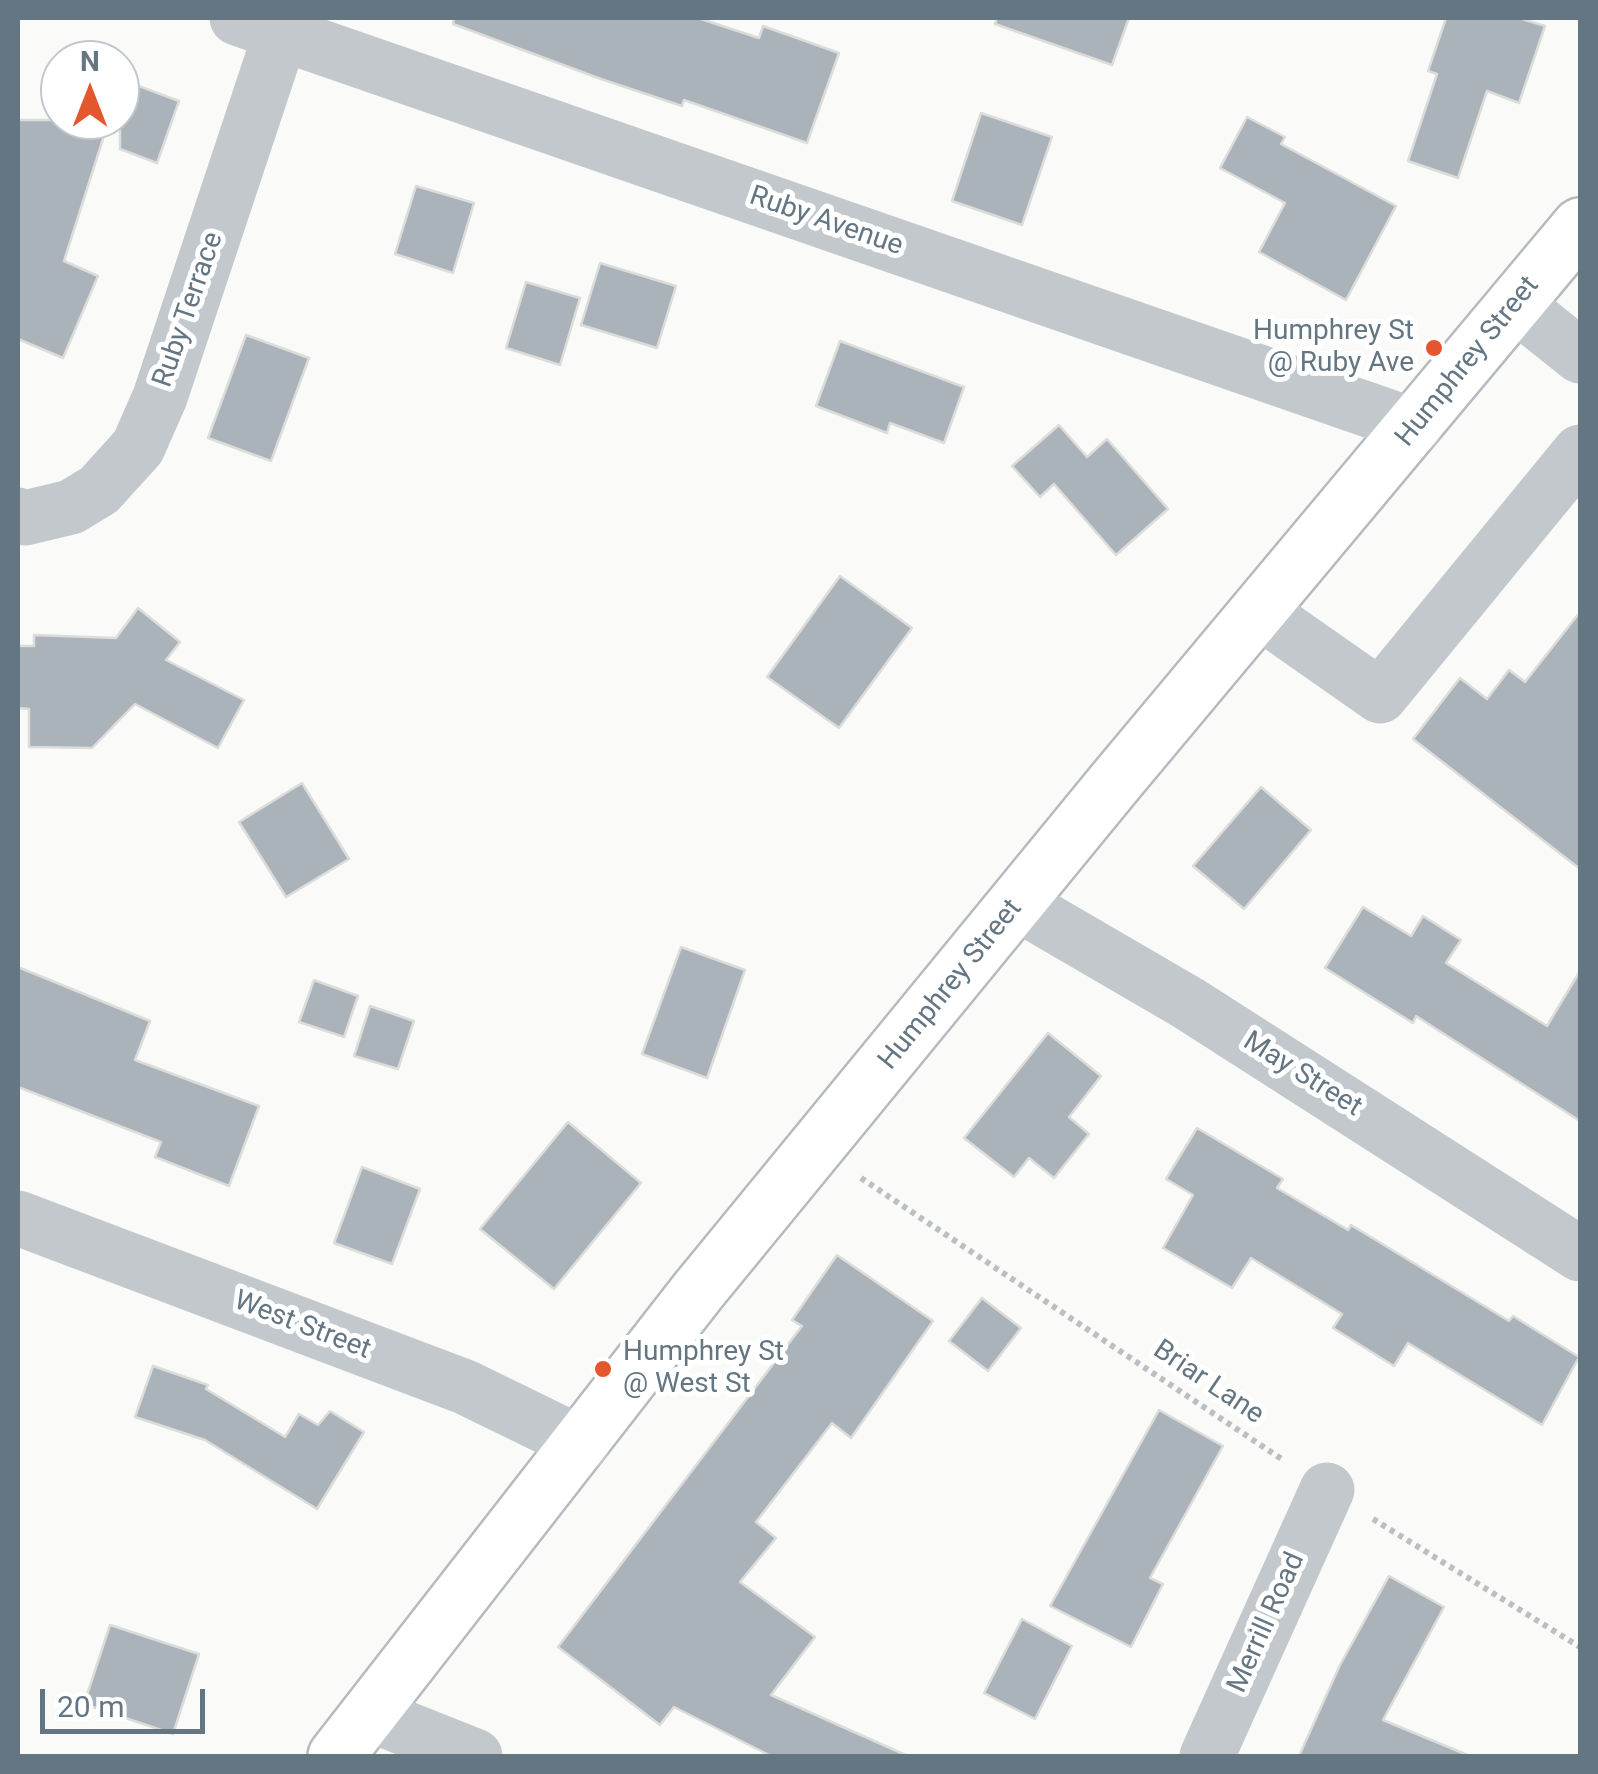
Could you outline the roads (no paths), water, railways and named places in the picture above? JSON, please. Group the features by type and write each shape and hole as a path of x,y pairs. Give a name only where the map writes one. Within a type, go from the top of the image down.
{"main road":[{"name":"Humphrey Street","path":"336,1756 698,1291 1116,781 1580,226"}],"street":[{"name":"Ruby Avenue","path":"259,25 1415,426"},
{"name":"Ruby Terrace","path":"18,515 25,518 71,506 99,490 138,447 172,363 259,25"},
{"path":"1515,304 1580,356"},
{"path":"1260,612 1380,696 1580,452"},
{"name":"May Street","path":"1018,904 1188,1003 1580,1254"},
{"name":"West Street","path":"18,1218 465,1387 582,1444"},
{"name":"Merrill Road","path":"1207,1756 1327,1490"},
{"path":"369,1714 475,1756"}],"place":[{"name":"Humphrey St @ Ruby Ave","path":"1434,348"},
{"name":"Humphrey St @ West St","path":"603,1369"}]}
